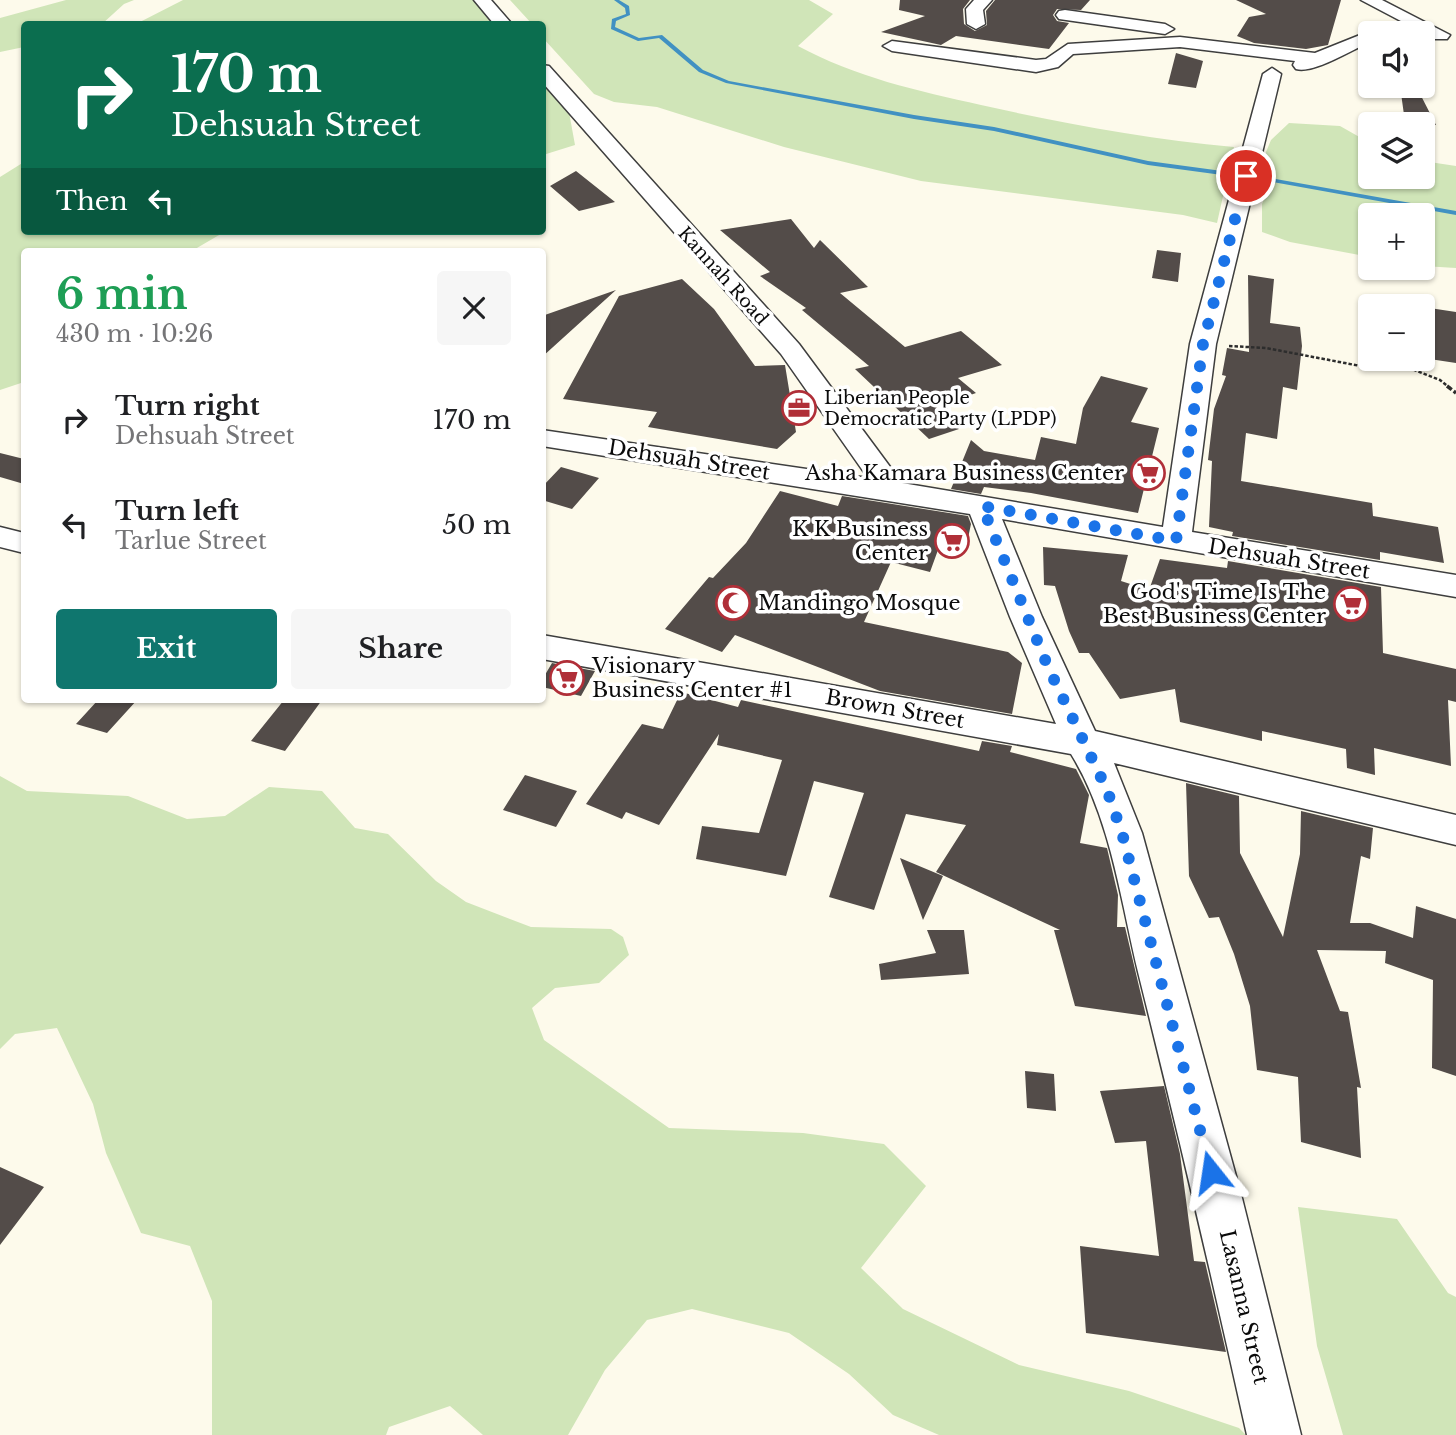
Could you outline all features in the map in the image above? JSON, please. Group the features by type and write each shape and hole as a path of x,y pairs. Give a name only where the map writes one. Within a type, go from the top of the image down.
{"street":[{"path":"482,0 500,21"},
{"path":"976,24 974,9 984,0"},
{"path":"1369,0 1449,36"},
{"path":"1065,15 1169,30 1242,50"},
{"path":"1183,19 1242,50 1272,74"},
{"path":"892,46 1035,66 1052,63 1068,49 1194,42 1322,59"},
{"path":"1272,74 1322,59 1358,43"},
{"name":"Kannah Road","path":"546,74 790,349 892,491"},
{"path":"1176,541 1203,344 1272,74"},
{"name":"Dehsuah Street","path":"546,439 892,491 1176,541 1456,586"},
{"name":"Lasanna Street","path":"982,506 1026,617 1082,742 1095,762 1122,833 1218,1198 1274,1435"},
{"path":"0,537 21,542"},
{"name":"Brown Street","path":"546,648 1082,742 1456,830"}],"path":[{"path":"1203,344 1266,348 1371,368 1404,366 1440,380 1456,393"}],"green space":[{"path":"66,0 134,0 124,4 105,21 21,21 21,48 0,52 0,18"},
{"path":"183,0 475,0 490,21 142,21"},
{"path":"510,0 809,0 833,14 798,46 864,75 934,94 1044,118 1138,135 1234,147 1217,223 1183,215 921,181 784,147 657,107 614,102 594,94 546,41 546,21 529,21"},
{"path":"546,87 569,112 575,145 546,154"},
{"path":"1289,123 1340,126 1358,136 1358,189 1435,189 1435,163 1456,166 1456,268 1435,267 1435,203 1358,203 1358,255 1290,242 1262,232 1262,204 1271,182 1266,152 1271,140"},
{"path":"21,164 21,235 219,235 197,248 21,248 21,383 0,390 0,177"},
{"path":"0,776 27,791 128,796 187,819 225,816 269,787 322,791 355,828 388,834 436,881 466,902 531,927 611,929 623,937 629,955 599,983 555,988 532,1008 544,1040 669,1128 803,1133 884,1144 926,1186 861,1268 903,1309 1019,1365 1129,1391 1239,1428 1246,1435 939,1435 893,1415 849,1374 789,1333 692,1309 647,1320 605,1370 568,1435 483,1435 450,1406 389,1427 386,1435 212,1435 212,1301 190,1246 141,1233 106,1153 93,1104 57,1028 15,1034 0,1049"},
{"path":"1298,1207 1397,1219 1448,1293 1456,1297 1456,1435 1343,1435 1317,1346"}],"building":[{"path":"900,0 970,0 963,9 964,24 975,31 987,25 986,11 995,0 1090,0 1081,10 1057,9 1053,15 1057,21 1069,23 1049,49 956,36 941,45 881,32 925,16 899,10"},
{"path":"1236,0 1341,0 1328,45 1306,49 1254,43 1237,36 1249,17 1266,14"},
{"path":"1176,53 1203,61 1196,88 1168,84"},
{"path":"1402,98 1422,98 1429,112 1404,112"},
{"path":"576,171 615,202 579,211 550,186"},
{"path":"791,219 814,248 820,240 868,287 840,293 905,347 961,331 1002,365 958,378 976,393 936,407 959,429 929,439 855,369 869,366 802,310 806,308 760,276 770,272 720,230"},
{"path":"1157,250 1181,253 1178,282 1152,278"},
{"path":"1248,275 1274,279 1270,323 1300,327 1302,346 1297,390 1283,387 1277,439 1246,433 1241,481 1372,503 1373,516 1438,527 1444,563 1380,552 1380,560 1232,536 1233,532 1209,527 1212,461 1208,460 1214,409 1226,376 1222,375 1227,348 1249,352"},
{"path":"682,279 714,309 755,366 785,365 796,432 777,449 648,427 657,412 563,399 619,296"},
{"path":"616,290 546,353 546,315"},
{"path":"1435,309 1456,312 1456,363 1435,360"},
{"path":"1101,376 1148,388 1131,422 1159,428 1138,513 1031,493 984,487 981,494 951,489 971,440 984,451 1035,460 1041,437 1076,444 1083,408"},
{"path":"0,453 21,458 21,483 0,477"},
{"path":"561,467 599,478 572,509 546,501 546,483"},
{"path":"780,491 838,506 842,496 968,516 971,524 965,552 938,550 930,572 891,562 864,622 1008,652 1022,663 1012,714 880,691 735,635 722,652 665,629 709,577 713,578 746,543"},
{"path":"1043,547 1128,555 1121,581 1149,590 1160,559 1227,568 1228,561 1381,587 1383,653 1456,669 1456,702 1448,700 1451,766 1374,748 1375,775 1347,768 1346,749 1262,731 1262,741 1180,722 1175,689 1120,699 1089,653 1079,653 1055,586 1044,585"},
{"path":"552,663 595,671 581,696 546,688 546,673"},
{"path":"681,692 738,707 741,700 979,751 982,741 1012,746 1010,752 1076,769 1089,795 1080,843 1107,848 1118,895 1117,927 1125,927 1146,1016 1075,1006 1054,930 1060,930 936,872 966,825 906,814 874,910 829,897 864,793 814,781 786,876 696,859 702,826 759,833 782,760 717,745 719,734 659,825 626,812 622,819 586,804 642,724 663,729"},
{"path":"95,703 134,703 107,733 76,724"},
{"path":"282,703 320,703 285,751 251,741"},
{"path":"525,775 577,791 556,827 503,810"},
{"path":"1186,783 1239,796 1240,853 1283,937 1300,854 1301,811 1373,828 1370,859 1361,856 1350,923 1370,923 1413,938 1416,906 1456,919 1456,1076 1432,1068 1433,980 1385,963 1386,951 1317,950 1340,1011 1348,1012 1361,1088 1357,1087 1361,1158 1301,1142 1298,1077 1257,1070 1250,1006 1234,954 1219,917 1209,918 1189,876"},
{"path":"900,858 943,876 923,920"},
{"path":"927,930 964,930 969,974 881,980 879,964 936,953"},
{"path":"1025,1071 1054,1074 1056,1111 1027,1108"},
{"path":"1164,1086 1180,1154 1194,1261 1205,1262 1226,1352 1086,1333 1080,1246 1159,1256 1146,1141 1115,1143 1100,1091"},
{"path":"0,1167 44,1187 0,1245"}],"waterway":[{"path":"616,0 627,7 628,15 614,20 613,28 638,40 660,36 701,71 728,82 914,117 994,129 1148,163 1237,175"},
{"path":"1258,178 1456,213"}],"place":[{"name":"Liberian People Democratic Party (LPDP)","path":"799,408"},
{"name":"Asha Kamara Business Center","path":"1148,473"},
{"name":"K K Business Center","path":"952,541"},
{"name":"Mandingo Mosque","path":"733,603"},
{"name":"God's Time Is The Best Business Center","path":"1351,604"},
{"name":"Visionary Business Center #1","path":"567,678"}],"route":[{"path":"1211,1172 1122,833 1095,762 1082,742 1026,617 982,506 1176,541 1203,344 1246,176"}]}
